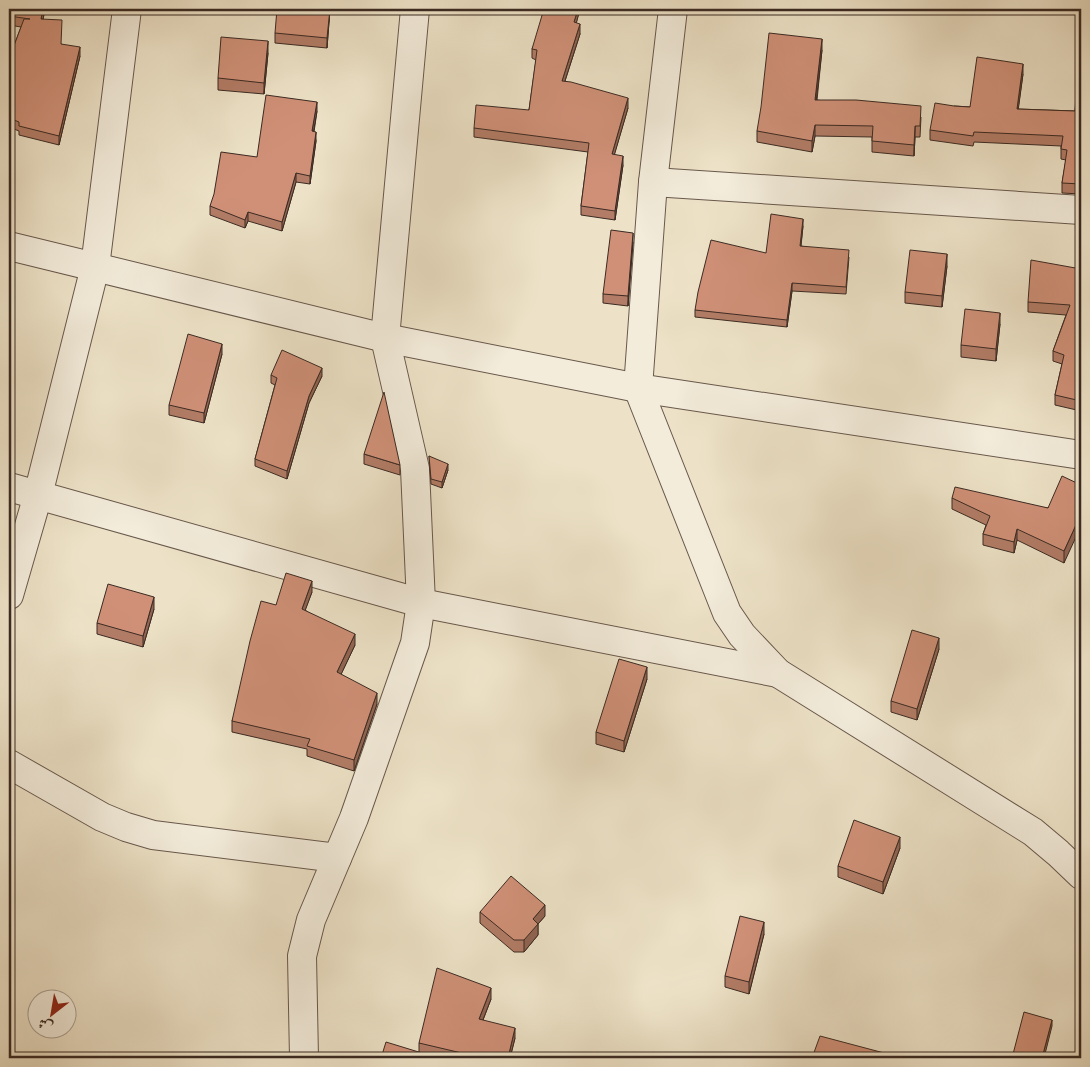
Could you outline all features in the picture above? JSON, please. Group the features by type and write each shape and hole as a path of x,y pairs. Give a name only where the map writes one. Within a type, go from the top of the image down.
{"street":[{"path":"9,595 38,495 95,267 127,9"},
{"path":"304,1058 302,956 311,920 354,818 415,642 421,602 415,469 385,338 415,9"},
{"path":"673,9 653,182 638,388 727,613 742,635 778,673 1033,832 1081,875"},
{"path":"653,182 1081,210"},
{"path":"9,246 385,338 638,388 1081,455"},
{"path":"9,487 421,602 778,673"},
{"path":"9,764 102,817 153,835 337,858"}],"building":[{"path":"9,9 43,9 41,19 62,20 61,44 80,47 59,136 19,126 19,122 9,118 9,59 24,19 30,19 9,16"},
{"path":"277,9 330,9 327,38 275,33"},
{"path":"548,9 578,9 574,22 580,24 562,81 628,98 612,154 623,156 615,211 581,206 589,143 474,128 476,105 529,110 537,50 532,49 543,12 547,14"},
{"path":"769,33 822,39 815,100 856,100 921,106 920,126 915,126 914,145 872,141 873,126 815,125 812,141 757,131"},
{"path":"221,37 268,41 264,83 218,78"},
{"path":"977,57 1023,64 1017,109 1075,111 1078,64 1081,64 1081,184 1062,183 1067,150 1061,149 1063,136 974,132 973,136 930,130 935,103 970,107"},
{"path":"266,95 317,102 312,131 316,132 310,176 296,173 282,222 248,212 245,220 210,206 214,194 221,152 257,157"},
{"path":"771,214 803,219 800,246 849,250 846,287 792,283 787,320 695,310 711,240 766,253"},
{"path":"611,230 633,233 628,296 603,294"},
{"path":"910,250 947,254 942,296 905,292"},
{"path":"1031,260 1081,269 1081,401 1055,395 1064,355 1053,351 1070,305 1028,302"},
{"path":"965,309 1000,313 996,349 961,345"},
{"path":"188,334 222,344 204,413 169,405"},
{"path":"282,350 322,368 309,396 287,471 255,459 277,378 271,375"},
{"path":"384,392 400,465 364,454"},
{"path":"429,456 448,464 442,482 431,479"},
{"path":"1062,476 1081,485 1081,514 1064,551 1017,529 1014,542 983,534 990,516 952,498 955,487 1048,508"},
{"path":"286,573 312,581 302,609 355,634 337,672 377,693 354,760 307,746 310,739 232,721 261,601 276,605"},
{"path":"108,584 154,597 143,636 97,623"},
{"path":"912,630 939,638 917,709 891,701"},
{"path":"619,659 647,667 624,741 596,732"},
{"path":"854,820 900,837 883,882 838,866"},
{"path":"511,876 545,905 533,919 538,924 524,940 514,940 480,912"},
{"path":"740,916 764,922 749,982 725,976"},
{"path":"437,968 491,988 479,1019 515,1028 508,1058 483,1058 419,1043"},
{"path":"1024,1012 1052,1020 1042,1058 1012,1058"},
{"path":"820,1036 903,1058 812,1058"},
{"path":"386,1042 435,1057 435,1058 381,1058"}]}
